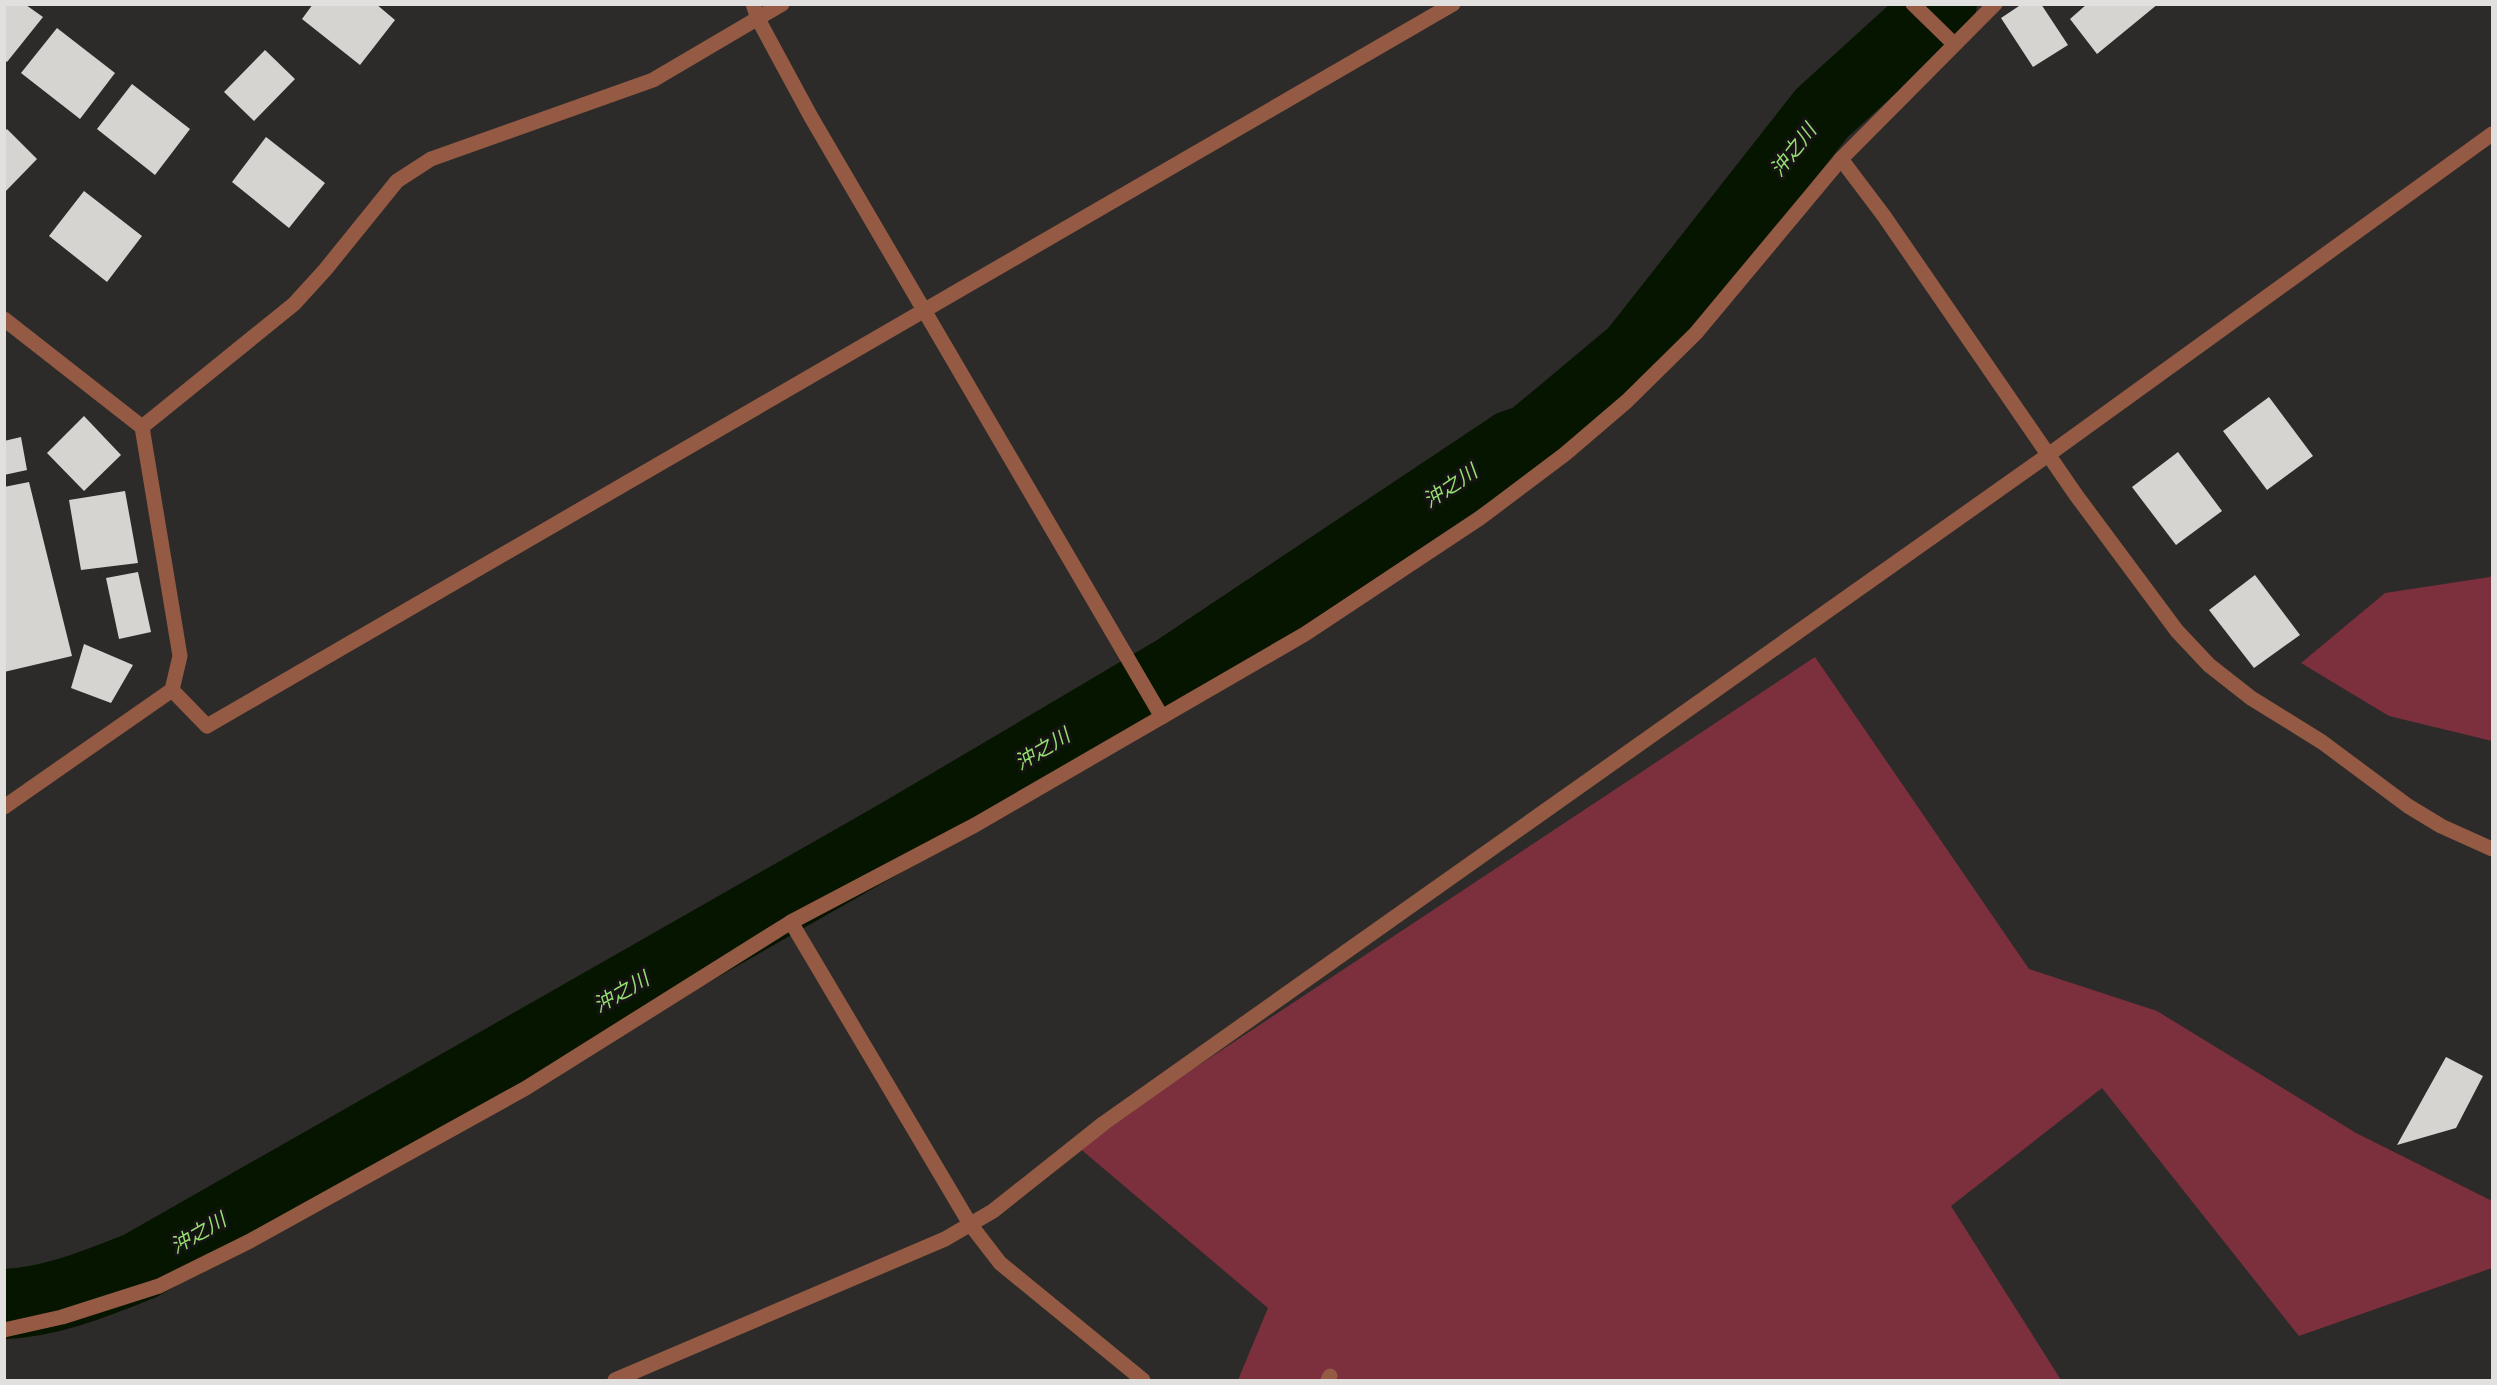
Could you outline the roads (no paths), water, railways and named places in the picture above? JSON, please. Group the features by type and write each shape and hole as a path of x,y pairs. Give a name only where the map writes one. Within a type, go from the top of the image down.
{"street":[{"path":"142,427 294,304 326,270 397,181 430,159 653,80 756,12 782,4"},
{"path":"172,690 207,726 1453,4"},
{"path":"1913,4 1954,44"},
{"path":"4,1330 62,1317 159,1286 250,1241 526,1088 791,922 975,825 1305,634 1480,518 1565,454 1627,401 1696,333 1841,159 1995,4"},
{"path":"756,12 812,117 1162,717"},
{"path":"615,1380 945,1239 993,1211 1104,1123 2048,455 2493,134"},
{"path":"1841,159 1884,216 2048,455 2177,632 2208,665 2251,698 2322,741 2408,806 2441,826 2493,849"},
{"path":"4,319 142,427 180,656 172,690 4,807"},
{"path":"791,922 970,1224 1000,1263 1143,1380"}],"waterway":[{"name":"沖之川","path":"4,1304 57,1296 140,1266 898,834 1172,672 1512,445 1530,439 1634,352 1822,113 1942,4"}]}
